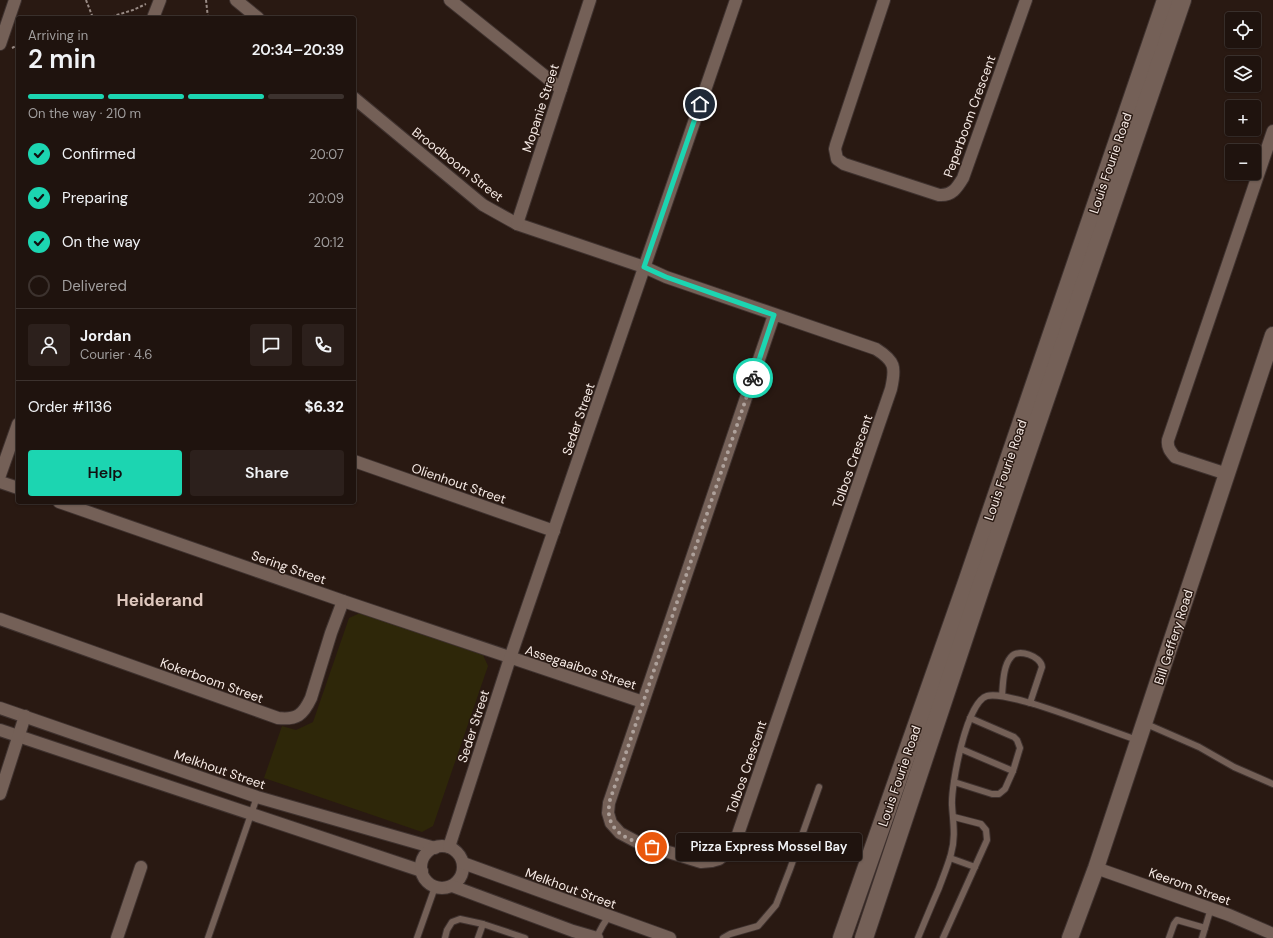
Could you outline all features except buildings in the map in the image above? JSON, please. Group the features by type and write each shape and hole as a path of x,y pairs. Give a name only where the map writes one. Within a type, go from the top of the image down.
{"main road":[{"name":"Louis Fourie Road","path":"842,938 967,582 1166,0"},
{"name":"Louis Fourie Road","path":"864,938 980,587 1182,0"}],"street":[{"path":"0,44 15,0"},
{"path":"154,16 160,0"},
{"path":"236,0 256,16"},
{"path":"450,0 561,89"},
{"name":"Mopanie Street","path":"517,224 590,0"},
{"name":"Seder Street","path":"449,847 510,658 736,0"},
{"name":"Peperboom Crescent","path":"884,0 836,144 835,149 837,159 844,164 939,195 950,193 958,188 963,178 1026,0"},
{"name":"Broodboom Street","path":"356,100 483,205 517,224 644,267"},
{"path":"1227,474 1175,457 1167,446 1273,132"},
{"name":"Tolbos Crescent","path":"644,267 666,277 876,349 884,354 892,364 894,370 891,388 736,840 728,852 718,859 701,862 639,843 620,833 611,823 608,813 609,803 774,315"},
{"name":"Bill Geffery Road","path":"1070,938 1096,868 1273,335"},
{"path":"0,475 16,430"},
{"name":"Olienhout Street","path":"356,462 554,531"},
{"path":"0,482 16,487"},
{"name":"Sering Street","path":"65,504 510,658"},
{"name":"Kokerboom Street","path":"0,619 278,718 288,719 299,716 307,707 343,601"},
{"name":"Assegaaibos Street","path":"510,658 643,702"},
{"name":"Melkhout Street","path":"0,708 257,797 435,848"},
{"path":"0,794 20,736 25,716"},
{"path":"0,730 422,872"},
{"path":"442,846 449,847 456,851 460,856 463,863 463,871 461,878 452,886 442,889 429,884 424,878 422,872 424,857 428,852 435,848 442,846"},
{"name":"Melkhout Street","path":"463,863 666,937"},
{"path":"117,938 141,867"},
{"name":"Keerom Street","path":"1096,868 1211,908 1273,934"},
{"path":"452,886 572,934 596,938"}],"lane":[{"path":"1002,696 1003,683 1008,662 1013,655 1022,653 1034,657 1042,664 1030,703"},
{"path":"918,938 950,858 954,834 952,805 955,774 966,726 981,699 987,696 1002,696 1030,703 1139,740"},
{"path":"954,782 992,794 999,794 1005,789 1013,771 1020,748 1018,740 1011,735 970,718"},
{"path":"1144,724 1199,747 1234,767 1273,784"},
{"path":"961,749 1013,771"},
{"path":"723,938 730,934 758,926 776,905 819,787"},
{"path":"208,938 257,797"},
{"path":"943,938 987,840 986,830 981,824 954,817"},
{"path":"950,858 975,867"},
{"path":"417,938 435,887"},
{"path":"1202,938 1211,908"},
{"path":"596,938 610,916"},
{"path":"445,938 447,930 452,922 460,919 483,924 509,935 525,938"},
{"path":"1169,938 1177,920 1205,928"},
{"path":"478,938 483,924"}],"path":[{"path":"86,0 92,16"},
{"path":"206,0 208,16"},
{"path":"113,16 133,10 147,3"}],"shaded area":[{"path":"360,613 483,655 488,666 433,826 422,832 264,778 282,726 296,730 313,722 349,618"}],"way so far":[{"path":"652,847 639,843 620,833 611,823 608,813 609,803 753,378"}],"place":[{"name":"Pizza Express Mossel Bay","path":"652,847"}],"district":[{"name":"Heiderand","path":"160,600"}],"route":[{"path":"700,104 644,267 666,277 774,315 753,378"}]}
